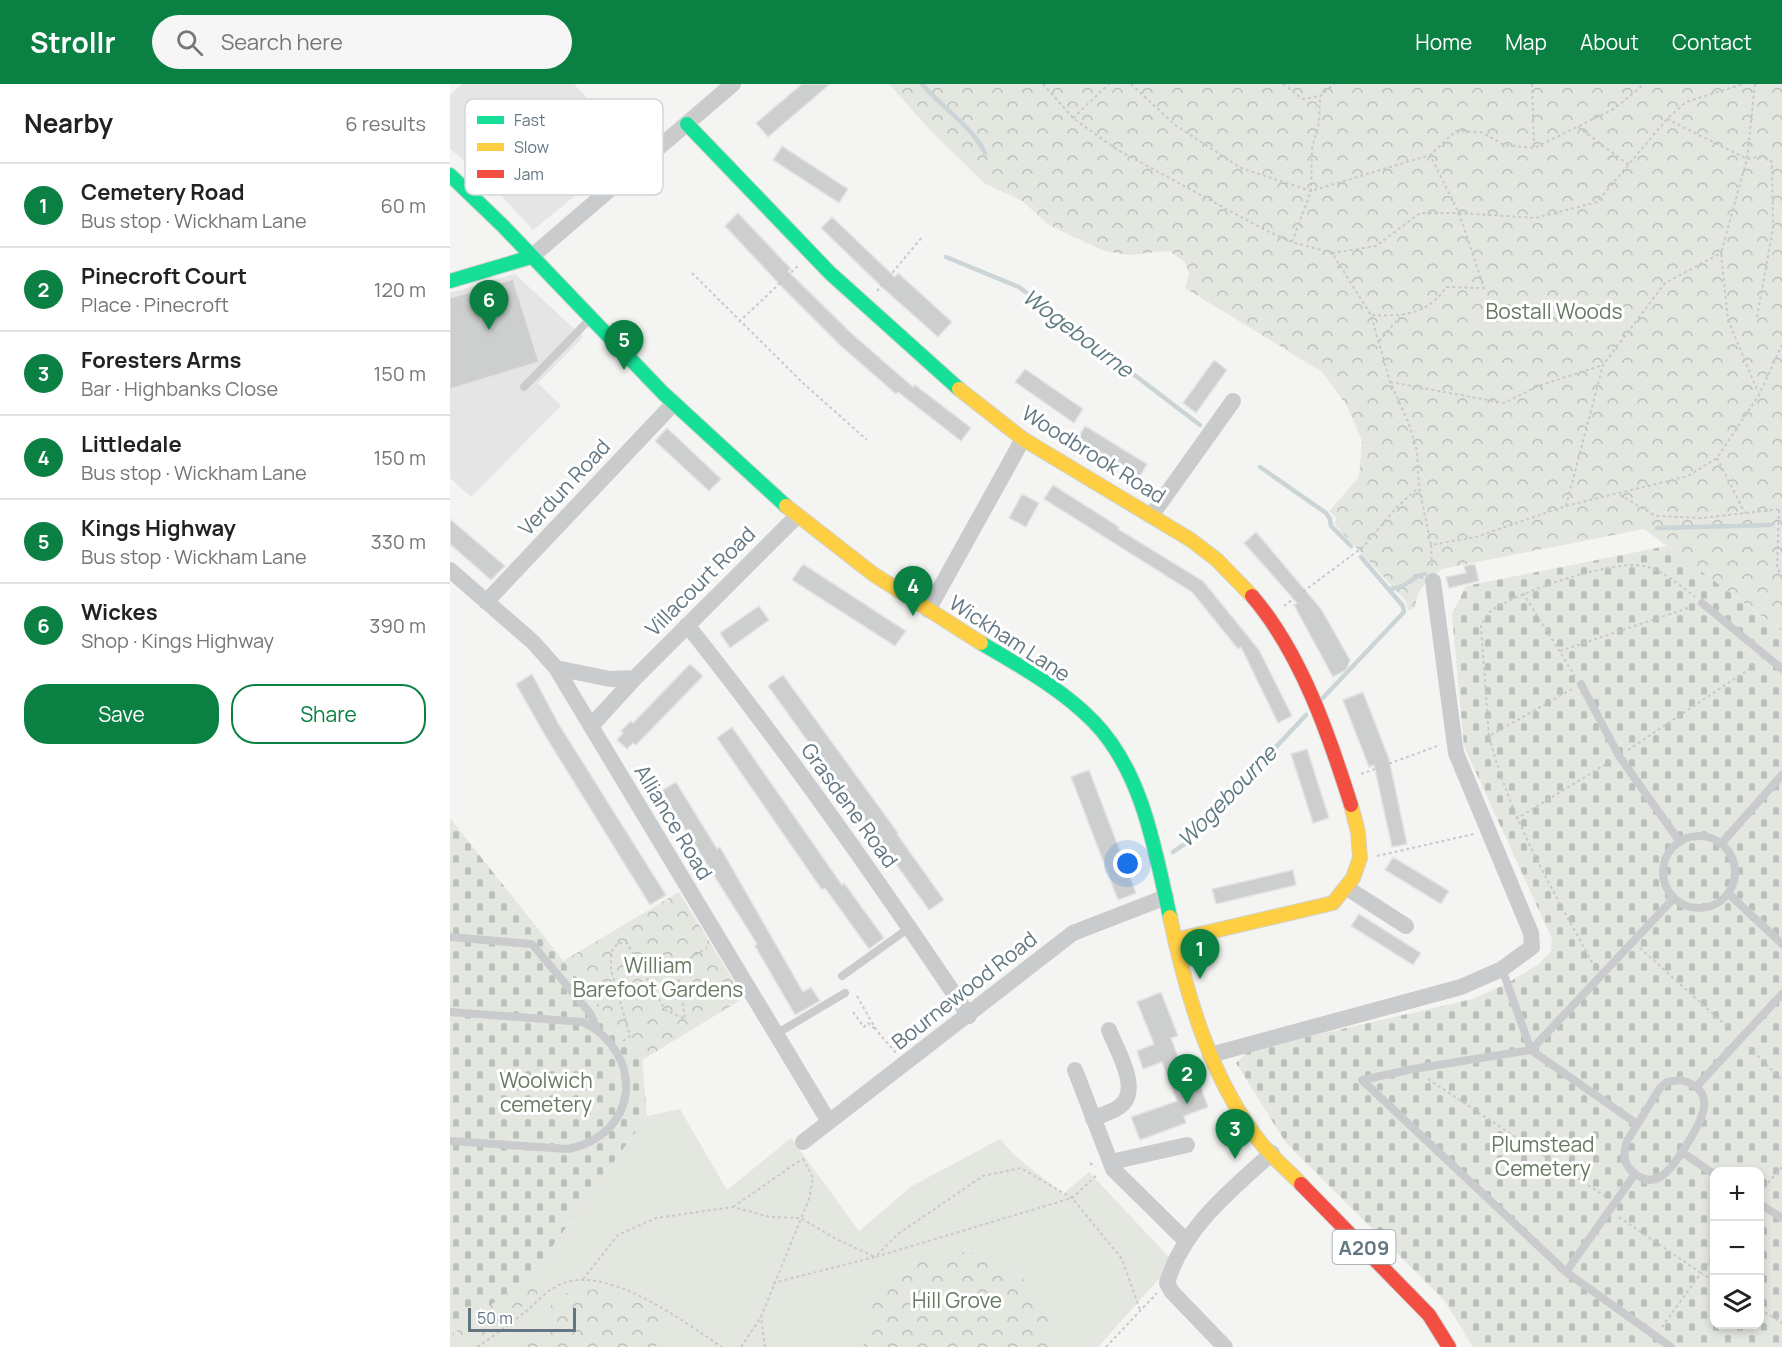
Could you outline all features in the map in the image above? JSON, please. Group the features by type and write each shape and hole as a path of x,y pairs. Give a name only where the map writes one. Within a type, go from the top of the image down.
{"main road":[{"name":"Woodbrook Road","path":"687,124 863,307 1023,439 1151,516 1220,563 1240,582 1267,619 1297,669 1343,781 1358,836 1360,860"},
{"name":"Wickham Lane","path":"450,175 465,188"},
{"name":"Wickham Lane","path":"474,195 590,319 674,403 797,516 860,564 928,610 1023,668 1078,708 1106,736 1138,797 1166,897 1175,940 1210,1055 1248,1126 1272,1153"},
{"path":"450,281 531,257"},
{"path":"1175,940 1333,903 1347,888 1360,860"},
{"name":"A209","path":"1272,1153 1429,1315 1449,1347"}],"street":[{"path":"663,144 733,84"},
{"path":"531,257 604,195"},
{"path":"1151,516 1233,401"},
{"name":"Verdun Road","path":"486,602 674,403"},
{"path":"928,610 1023,439"},
{"name":"Villacourt Road","path":"591,726 635,678 797,516"},
{"name":"Alliance Road","path":"450,570 533,642 556,668 718,941 829,1122"},
{"path":"1210,1055 1461,987 1502,969 1532,947 1531,933 1456,753 1433,581"},
{"name":"Grasdene Road","path":"687,626 745,697 910,927 969,1016"},
{"path":"556,668 610,678 635,678"},
{"path":"1347,888 1406,926"},
{"name":"Bournewood Road","path":"801,1151 829,1122 969,1016 1073,933 1166,897"},
{"path":"1093,1119 1120,1107 1126,1100 1129,1088 1109,1030"},
{"path":"1075,1070 1093,1119 1106,1167 1117,1174 1186,1241"},
{"path":"1106,1167 1186,1145"},
{"path":"1225,1347 1168,1286 1168,1278 1186,1241 1198,1223 1272,1153"}],"lane":[{"path":"524,387 590,319"},
{"path":"1702,603 1782,669"},
{"path":"1581,684 1619,756 1680,842"},
{"path":"1721,844 1782,775"},
{"path":"1701,836 1721,844 1734,862 1736,873 1729,894 1709,908 1690,907 1674,898 1664,879 1663,868 1672,849 1680,842 1701,836"},
{"path":"1729,894 1782,944"},
{"path":"1671,1347 1566,1272 1362,1080 1413,1069 1531,1050 1674,898"},
{"path":"842,976 910,927"},
{"path":"450,937 532,944 590,1013 597,1029"},
{"path":"1502,969 1531,1050 1637,1124"},
{"path":"776,1034 845,993"},
{"path":"1696,1087 1782,994"},
{"path":"450,1012 583,1022 597,1029 618,1051 626,1074 626,1088 620,1112 600,1138 586,1145 568,1149 450,1141"},
{"path":"1682,1080 1696,1087 1702,1094 1705,1112 1668,1173 1660,1178 1643,1178 1635,1174 1625,1159 1624,1150 1637,1124 1654,1095 1667,1082 1682,1080"},
{"path":"1682,1152 1710,1171"},
{"path":"1566,1272 1635,1174"},
{"path":"1764,1207 1782,1218"}],"path":[{"path":"1043,84 1073,118 1116,149 1264,230 1292,242 1332,253 1376,246 1420,213 1536,218 1597,202 1667,119 1686,102 1743,84"},
{"path":"1073,118 1109,84"},
{"path":"1131,84 1175,125 1240,168 1311,191 1430,155 1456,131 1481,132 1504,145 1534,148 1614,109 1644,84"},
{"path":"1283,84 1303,99 1320,96 1334,84"},
{"path":"1532,84 1534,148"},
{"path":"1755,84 1747,159 1721,253 1728,320 1759,395"},
{"path":"1292,242 1311,191 1312,148 1319,123 1320,96"},
{"path":"1667,119 1747,159 1763,156 1772,162 1773,229 1757,317"},
{"path":"1578,127 1629,165"},
{"path":"1371,315 1400,317 1437,302 1446,287 1484,288 1459,213 1430,155"},
{"path":"863,307 923,236"},
{"path":"1332,253 1371,315 1390,382 1409,424 1417,451 1419,487 1431,545 1433,581"},
{"path":"1566,506 1603,365 1665,283 1721,253"},
{"path":"739,321 810,254"},
{"path":"692,273 739,321 867,440"},
{"path":"1379,341 1400,317"},
{"path":"1431,545 1476,537 1566,506 1688,476 1717,458 1759,395 1782,345"},
{"path":"1390,382 1504,403 1538,386 1603,365"},
{"path":"1717,458 1745,513"},
{"path":"1267,619 1363,547 1398,506 1419,487"},
{"path":"1619,494 1656,516 1701,518 1780,510 1777,567 1782,577"},
{"path":"1599,977 1516,819 1501,782 1489,736 1481,626 1489,612 1523,593 1618,565 1642,566 1663,572 1702,603"},
{"path":"1489,736 1581,684 1523,593"},
{"path":"1559,651 1702,603"},
{"path":"1516,819 1619,756 1767,657"},
{"path":"1343,781 1454,740"},
{"path":"1360,860 1488,831"},
{"path":"622,1042 630,1035 610,970 610,952 618,943 627,943 665,1010 685,1019 679,981 680,964 718,941"},
{"path":"1633,943 1740,1038 1782,1080"},
{"path":"857,992 857,999 877,1031"},
{"path":"853,1012 864,1027 868,1023 877,1031 905,1064"},
{"path":"1413,1069 1612,1207 1710,1279"},
{"path":"733,1207 801,1151 813,1183 761,1317 741,1347"},
{"path":"773,1283 875,1257 1072,1198 1106,1167"},
{"path":"1764,1187 1782,1167"},
{"path":"875,1257 898,1234 983,1176 1021,1168 1072,1198 1122,1259 1140,1310"},
{"path":"583,1279 618,1235 657,1218 733,1207 770,1217 801,1218 834,1238 875,1257"},
{"path":"1655,1337 1710,1261"},
{"path":"477,1347 526,1311 545,1293 562,1283 583,1279 597,1280 636,1296 674,1315 721,1347"},
{"path":"1106,1347 1162,1288"},
{"path":"1764,1312 1782,1323"},
{"path":"761,1317 765,1347"}],"shaded area":[{"path":"462,84 574,84 588,99 465,99 465,161 450,149 450,95"},
{"path":"501,195 576,195 533,230"},
{"path":"515,274 583,337 538,383 561,406 471,497 450,478 450,293"}],"green space":[{"name":"Bostall Woods","path":"889,84 1782,84 1782,631 1644,529 1442,569 1424,585 1418,595 1416,607 1408,611 1406,601 1334,524 1337,518 1329,511 1359,477 1362,441 1347,406 1322,372 1185,288 1189,274 1185,262 1169,251 1129,255 1104,251 1049,225 1022,201 984,183 930,130"},
{"name":"Plumstead Cemetery","path":"1667,546 1782,631 1782,1347 1473,1347 1444,1300 1286,1143 1236,1063 1250,1050 1473,999 1508,983 1540,963 1551,951 1552,939 1464,746 1452,614 1466,586"},
{"name":"Woolwich cemetery","path":"450,818 642,1060 647,1116 533,1273 450,1336"},
{"name":"William Barefoot Gardens","path":"679,892 744,998 642,1060 563,961"},
{"path":"680,1109 727,1190 791,1138 859,1231 912,1186 1000,1139 1014,1155 1063,1194 1089,1172 1169,1257 1166,1271 1098,1347 450,1347 450,1336 533,1273 647,1116"},
{"name":"Hill Grove","path":"967,1252 998,1261 1020,1276 1029,1286 1044,1308 1051,1334 1051,1347 863,1347 871,1310 888,1284 898,1274 910,1266 937,1256"},
{"path":"523,1276 539,1292 486,1335 463,1345 450,1347 450,1332 469,1325"},
{"path":"605,1288 652,1308 665,1318 656,1347 558,1347 552,1341 550,1347 525,1347 528,1340 548,1333 540,1318 561,1294"}],"building":[{"path":"802,84 830,84 768,137 756,123"},
{"path":"782,146 848,189 839,203 773,160"},
{"path":"738,213 791,269 788,271 851,333 913,387 915,385 971,428 961,441 898,392 896,394 841,346 783,288 725,226"},
{"path":"832,217 895,277 898,273 952,322 938,337 821,228"},
{"path":"513,279 539,362 450,389 450,298"},
{"path":"1214,360 1227,370 1196,413 1183,403"},
{"path":"1025,369 1083,409 1074,423 1015,382"},
{"path":"1085,426 1147,464 1139,478 1077,440"},
{"path":"667,428 721,479 709,491 655,441"},
{"path":"1053,485 1119,527 1118,529 1203,581 1259,650 1292,716 1278,723 1241,647 1238,649 1192,592 1044,499"},
{"path":"1022,494 1039,503 1026,527 1009,518"},
{"path":"450,519 505,566 491,580 450,544"},
{"path":"1256,532 1321,609 1350,660 1346,670 1333,677 1294,605 1297,603 1244,543"},
{"path":"803,564 906,631 895,646 792,580"},
{"path":"1475,564 1479,581 1449,588 1446,577 1466,573 1464,566"},
{"path":"759,606 769,620 730,648 720,633"},
{"path":"690,664 703,676 636,745 633,743 627,749 617,740 623,733 621,731 631,721 633,723"},
{"path":"532,674 558,723 666,895 650,905 546,737 516,684"},
{"path":"783,675 944,900 929,910 768,686"},
{"path":"1363,692 1389,759 1407,844 1392,847 1374,765 1369,767 1343,700"},
{"path":"732,727 842,885 844,883 884,938 869,949 825,888 822,890 717,738"},
{"path":"1307,749 1329,818 1313,823 1291,754"},
{"path":"1089,770 1136,893 1118,900 1071,777"},
{"path":"676,782 717,849 720,847 803,992 811,987 820,1001 795,1015 755,946 757,944 661,791"},
{"path":"1393,857 1449,891 1441,904 1385,870"},
{"path":"1293,870 1296,885 1216,904 1212,889"},
{"path":"1359,914 1421,953 1413,965 1351,926"},
{"path":"1161,992 1178,1036 1171,1038 1190,1089 1200,1085 1208,1107 1184,1116 1186,1123 1140,1140 1131,1117 1177,1101 1162,1062 1143,1069 1137,1051 1154,1044 1137,1002"}],"waterway":[{"path":"922,84 964,125 985,153"},
{"name":"Wogebourne","path":"946,257 1019,287 1200,425"},
{"name":"Wogebourne","path":"1260,467 1326,513 1331,526 1351,546"},
{"path":"1657,528 1771,525"},
{"name":"Wogebourne","path":"1320,701 1404,612 1403,606 1361,557"},
{"path":"1389,589 1399,587 1425,574"},
{"name":"Wogebourne","path":"1173,852 1186,843 1306,715"}],"traffic: fast":[{"path":"687,124 830,273 959,389"},
{"path":"450,175 465,189"},
{"path":"471,195 663,393 786,506"},
{"path":"450,281 531,257"},
{"path":"981,643 1068,699 1082,710 1111,742 1136,788 1145,814 1170,917"}],"traffic: slow":[{"path":"959,389 1023,439 1191,540 1217,560 1252,596"},
{"path":"786,506 873,574 981,643"},
{"path":"1175,940 1333,903 1353,878 1360,858 1358,832 1351,805"},
{"path":"1170,917 1192,1003 1225,1087 1262,1144 1301,1184"}],"traffic: jam":[{"path":"1252,596 1285,643 1312,696 1351,805"},
{"path":"1301,1184 1429,1315 1449,1347"}],"place":[{"name":"Wickes","path":"489,330"},
{"name":"Kings Highway","path":"624,370"},
{"name":"Littledale","path":"913,616"},
{"name":"Cemetery Road","path":"1200,979"},
{"name":"Pinecroft Court","path":"1187,1104"},
{"name":"Foresters Arms","path":"1235,1159"}]}
